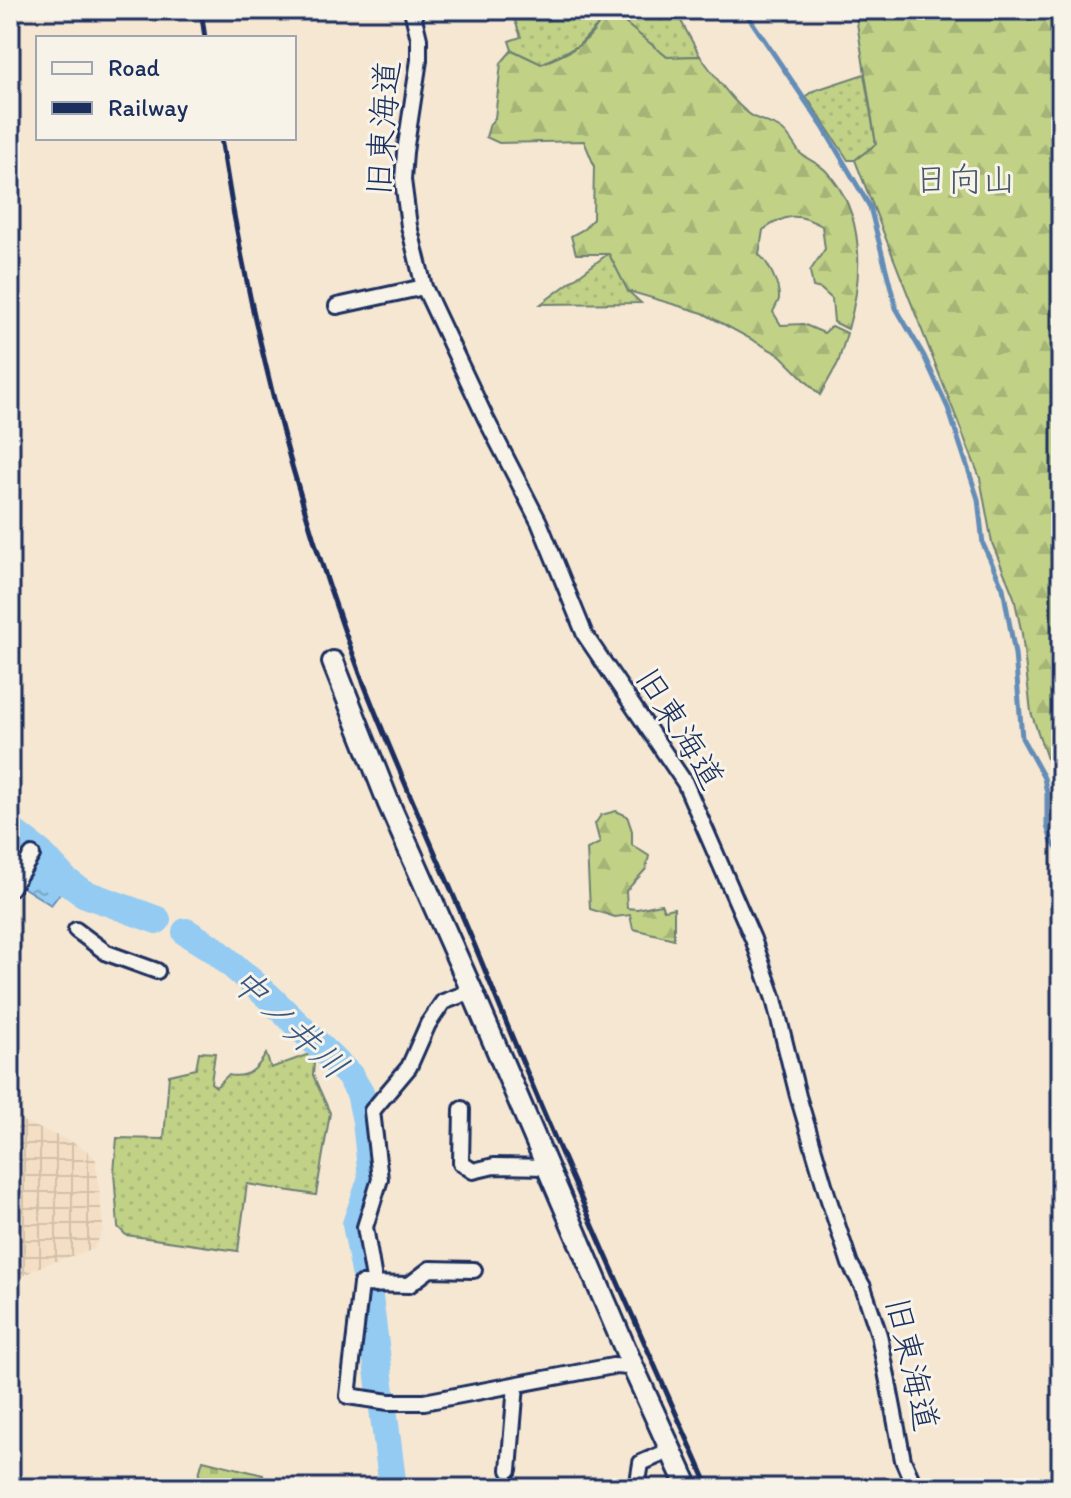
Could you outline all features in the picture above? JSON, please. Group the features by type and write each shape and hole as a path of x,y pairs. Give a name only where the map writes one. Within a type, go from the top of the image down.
{"street":[{"name":"旧東海道","path":"412,10 419,39 419,60 403,180 409,226 424,287 539,522 585,635 685,783 753,939 774,999 827,1194 850,1264 863,1287 879,1335 903,1460 915,1488"},
{"path":"337,306 424,287"},
{"path":"333,662 389,804 688,1488"},
{"path":"10,889 32,855"},
{"path":"76,930 107,953 157,971"},
{"path":"375,1285 365,1227 380,1179 372,1111 409,1067 428,1024 443,1002 472,991"},
{"path":"462,1109 461,1163 473,1171 494,1166 547,1167"},
{"path":"474,1270 430,1269 409,1285 361,1284 348,1396 424,1402 613,1366 633,1367"},
{"path":"509,1470 516,1385"},
{"path":"637,1488 641,1463 671,1450"}],"shaded area":[{"path":"10,1116 70,1141 88,1151 96,1160 103,1225 94,1249 46,1264 10,1282"}],"green space":[{"path":"520,10 593,10 598,25 578,46 541,64 512,50 509,41 521,37 513,15"},
{"path":"593,10 617,10 620,19 667,57 700,56 741,107 752,116 784,131 800,153 823,168 839,188 848,206 858,246 857,288 848,329 834,322 832,299 821,289 813,287 810,271 825,249 822,226 798,217 778,221 763,230 759,255 770,268 778,287 779,299 773,312 781,325 803,324 824,333 832,326 847,333 838,363 820,395 780,355 703,313 628,291 609,254 576,254 571,236 584,229 593,219 594,165 584,141 499,143 486,137 495,118 501,63 512,50 541,64 573,49 587,39 598,25"},
{"path":"617,10 662,10 681,21 700,56 667,57 620,19"},
{"name":"日向山","path":"855,10 1061,10 1061,800 1031,712 1022,634 1014,597 992,543 980,478 855,160 876,144"},
{"path":"864,74 876,144 855,160 848,160 806,96"},
{"path":"609,253 628,291 641,303 541,304"},
{"path":"616,811 627,816 632,845 649,856 646,869 626,891 627,908 661,904 664,910 674,908 674,939 633,929 630,915 615,917 590,909 587,849 600,843 595,824 601,815"},
{"path":"199,1052 215,1053 211,1083 216,1087 228,1075 241,1076 251,1072 266,1054 271,1068 315,1052 313,1075 330,1113 316,1195 247,1184 238,1251 126,1235 118,1227 114,1172 117,1138 164,1139 169,1075 196,1069"},
{"path":"203,1460 263,1475 257,1488 195,1488"}],"water":[{"path":"37,861 64,888 51,905 21,886"}],"waterway":[{"path":"744,10 823,127 870,207 896,308 924,356 948,408 978,499 983,544 1003,588 1015,654 1022,738 1044,778 1047,826 1052,842 1061,853"},
{"name":"中ノ井川","path":"10,830 83,893 157,920"},
{"name":"中ノ井川","path":"186,932 215,950 269,997 350,1076 360,1093 372,1178 356,1224 365,1272"},
{"name":"中ノ井川","path":"369,1297 393,1488"}],"railway":[{"path":"201,10 205,36"},
{"path":"221,140 260,343 296,478 337,611 390,748 509,1029 709,1488"}]}
